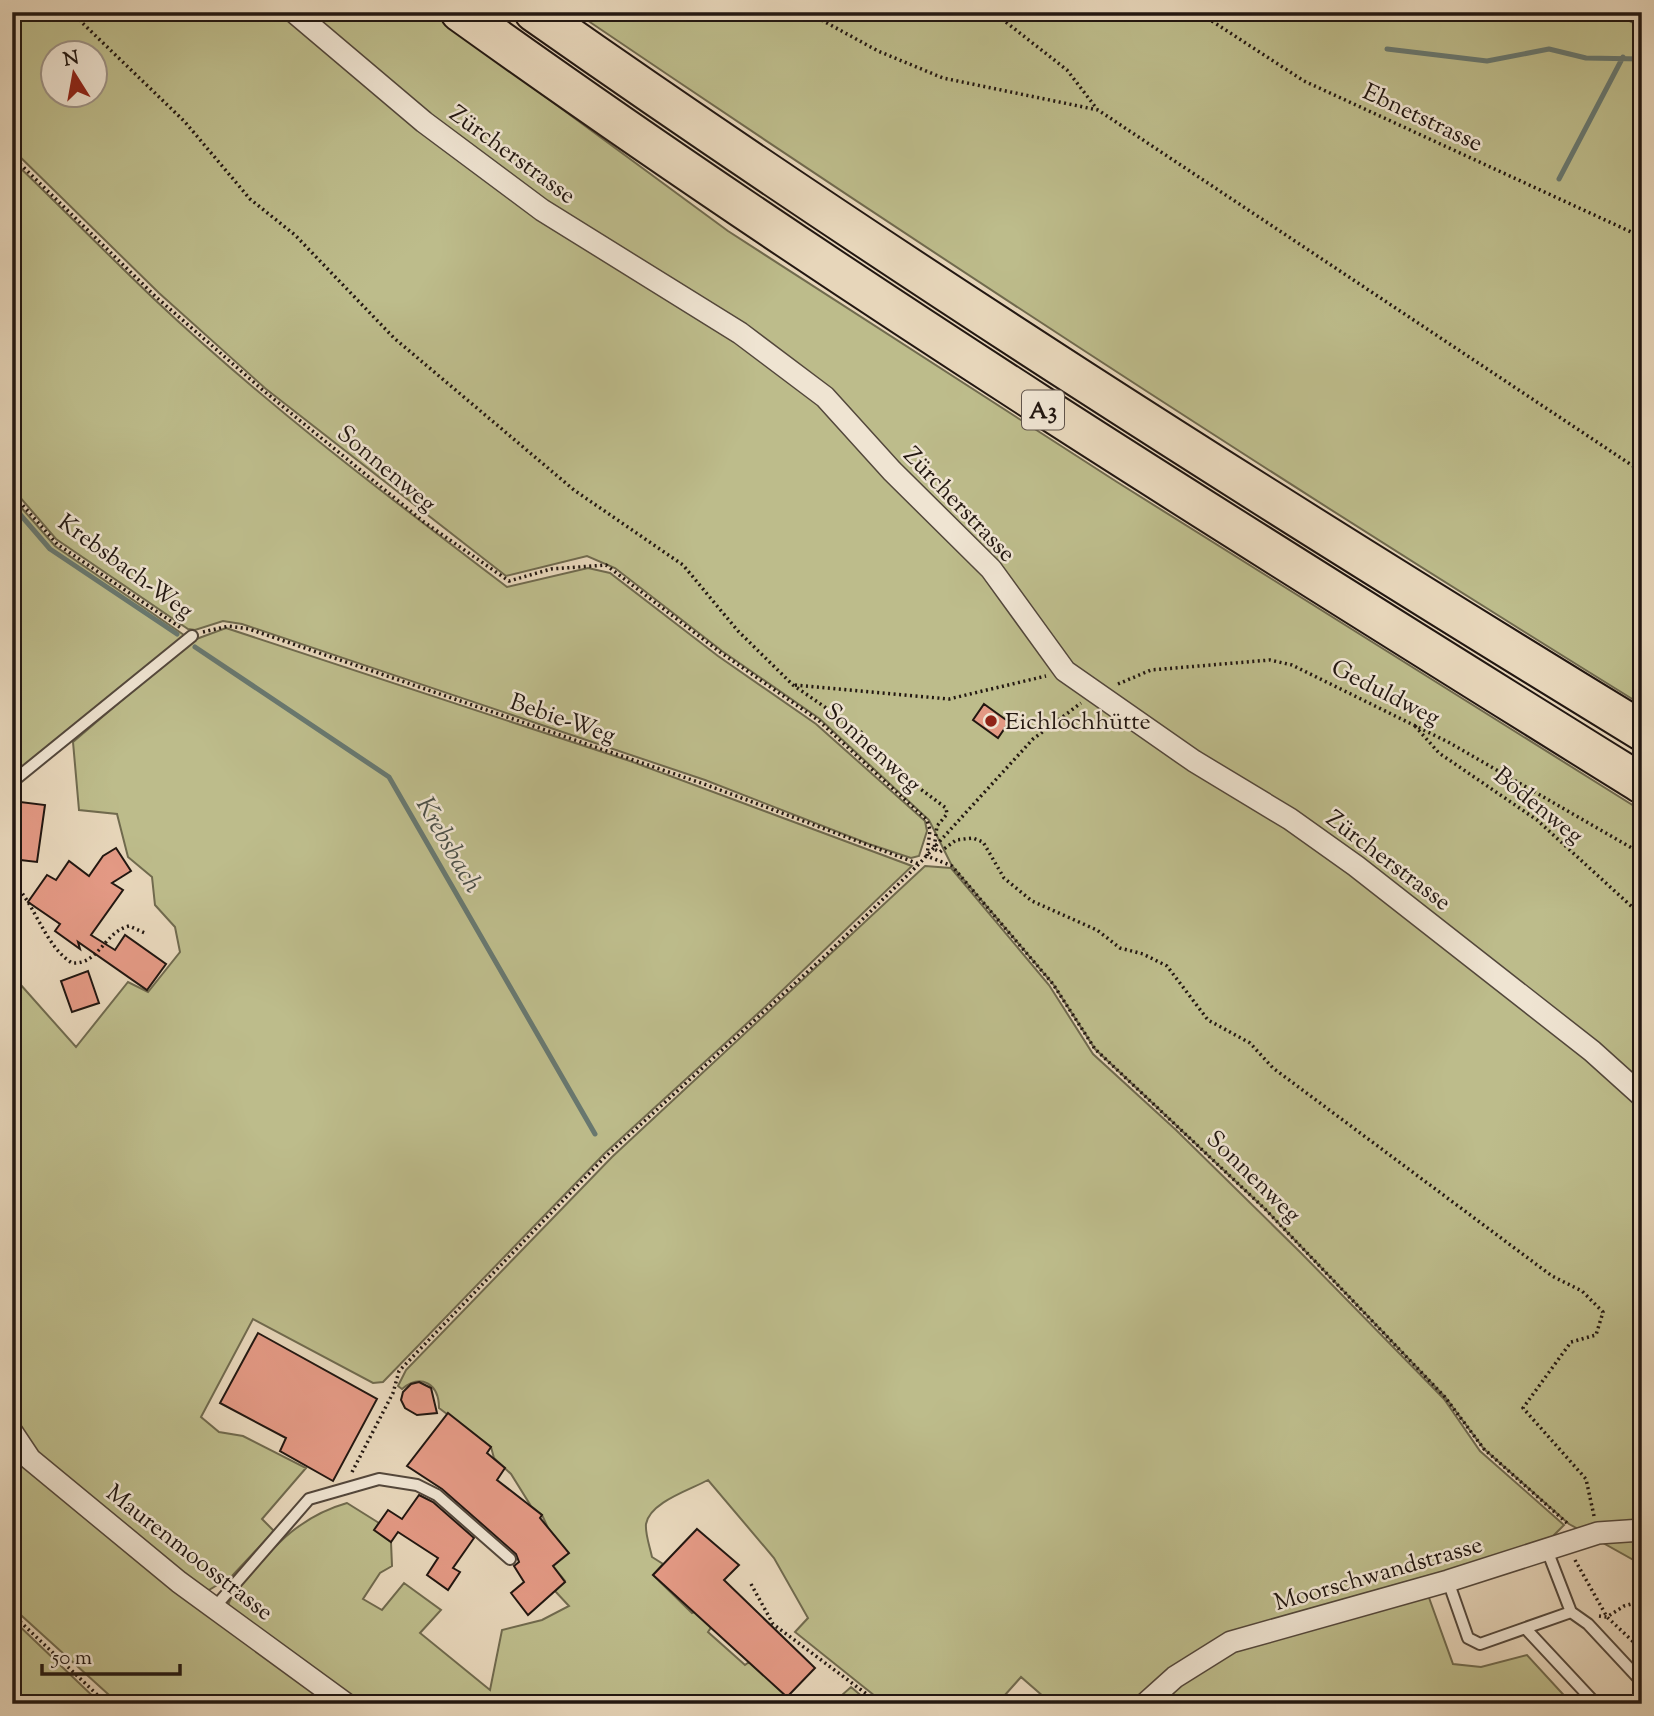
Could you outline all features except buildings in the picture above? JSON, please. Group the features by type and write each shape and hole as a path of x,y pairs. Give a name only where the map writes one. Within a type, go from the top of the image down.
{"highway":[{"name":"A3","path":"460,12 690,174 967,360 1255,544 1642,784"},
{"name":"A3","path":"534,12 775,178 1025,344 1286,511 1642,731"}],"street":[{"name":"Zürcherstrasse","path":"294,12 424,122 542,210 740,333 825,397 892,471 990,569 1065,671 1094,694 1194,761 1290,819 1356,866 1592,1051 1642,1096"},
{"name":"Maurenmoosstrasse","path":"12,1432 30,1459 179,1582 346,1704"},
{"name":"Moorschwandstrasse","path":"1145,1704 1175,1678 1231,1642 1448,1581 1598,1533 1642,1530"}],"lane":[{"path":"12,782 192,636"},
{"path":"215,1607 309,1499 379,1479 417,1485 438,1495 510,1559"},
{"path":"1547,1550 1571,1612 1588,1624 1642,1682"},
{"path":"1448,1581 1468,1639 1480,1644 1571,1612"},
{"path":"1526,1629 1596,1704"}],"path":[{"path":"71,12 185,122 250,199 295,235 394,338 573,490 683,565 738,631 793,685 860,732 867,752 881,765 946,808 947,814 936,826 934,849 940,852 956,840 973,838 983,842 1004,878 1032,901 1097,930 1120,948 1143,954 1167,966 1208,1020 1250,1043 1273,1068 1541,1268 1583,1291 1603,1312 1596,1335 1571,1342 1523,1408 1587,1479 1598,1533"},
{"path":"807,12 878,51 943,78 1098,110"},
{"path":"993,12 1067,70 1098,110 1642,472"},
{"name":"Ebnetstrasse","path":"1198,12 1304,82 1642,237"},
{"name":"Sonnenweg","path":"12,156 155,296 265,392 424,522 509,581 551,569 606,565 720,652 818,720 927,820 930,830 927,856 952,866 1053,984 1095,1049 1265,1209 1445,1397 1484,1450 1569,1524 1570,1552 1607,1617 1642,1650"},
{"name":"Krebsbach-Weg","path":"12,494 57,544 192,636"},
{"name":"Bebie-Weg","path":"192,636 229,626 250,629 704,784 919,864"},
{"name":"Geduldweg","path":"343,1489 393,1393 399,1371 604,1158 818,962 919,864 1033,739 1094,694 1151,670 1270,660 1292,665 1413,724 1642,854"},
{"path":"793,685 949,699 1065,671"},
{"name":"Bodenweg","path":"1413,724 1438,753 1536,820 1642,916"},
{"path":"12,881 37,915 57,950 72,963 92,958 118,929 129,926 145,933"},
{"path":"751,1584 773,1624 880,1704"},
{"path":"1607,1617 1624,1606 1642,1601"},
{"path":"12,1614 107,1704"}],"shaded area":[{"path":"12,12 430,12 728,231 1117,482 1642,811 1642,1569 1637,1562 1569,1524 1484,1449 1445,1397 1265,1209 1095,1049 1053,984 952,866 929,820 820,719 722,651 615,568 587,556 506,576 266,389 159,293 12,149"},
{"path":"575,12 1611,12 1642,27 1642,705 1105,364"},
{"path":"12,160 153,298 238,375 371,483 507,587 588,568 610,573 718,656 816,724 925,821 927,831 919,856 911,858 869,844 705,780 242,624 223,621 195,630 188,629 56,539 12,488"},
{"path":"12,497 55,546 184,635 181,642 12,777 12,558 21,543 12,533"},
{"path":"226,628 630,761 912,866 766,1006 605,1153 383,1382 373,1383 253,1319 201,1417 219,1432 243,1436 306,1468 262,1519 274,1531 232,1576 209,1590 194,1587 60,1479 12,1423 12,975 76,1047 128,982 148,992 180,952 175,927 155,905 152,877 128,857 117,814 79,810 73,742 191,641"},
{"path":"925,866 951,868 1049,985 1093,1054 1176,1130 1444,1399 1480,1451 1564,1525 1547,1542 1315,1609 1139,1696 1131,1704 1052,1704 1021,1677 997,1704 885,1704 795,1632 808,1618 774,1558 708,1480 663,1503 649,1516 646,1528 652,1557 663,1564 653,1575 692,1613 696,1611 712,1626 708,1632 745,1665 749,1662 797,1704 355,1704 228,1605 233,1593 284,1539 312,1518 347,1503 379,1523 375,1530 391,1542 392,1566 380,1573 363,1599 382,1610 404,1583 441,1610 420,1633 490,1690 502,1630 542,1620 569,1606 555,1591 565,1581 553,1566 568,1553 549,1530 542,1515 531,1506 511,1474 494,1458 491,1447 439,1408 432,1387 422,1382 409,1384 402,1389 398,1386 406,1370 612,1157"},
{"path":"12,1439 331,1697 326,1704 119,1704 12,1607"},
{"path":"1428,1595 1453,1664 1481,1667 1527,1655 1572,1704 1157,1704 1182,1681 1235,1650"},
{"path":"12,1619 101,1704 12,1704"},
{"path":"851,1687 871,1704 832,1704"}],"waterway":[{"path":"1387,49 1487,61 1549,49 1586,58 1642,59"},
{"path":"1559,179 1623,57"},
{"path":"1638,182 1642,173"},
{"name":"Krebsbach","path":"12,505 50,549 177,634"},
{"name":"Krebsbach","path":"195,647 389,777 595,1134"}],"place":[{"name":"Eichlochhütte","path":"991,721"}]}
